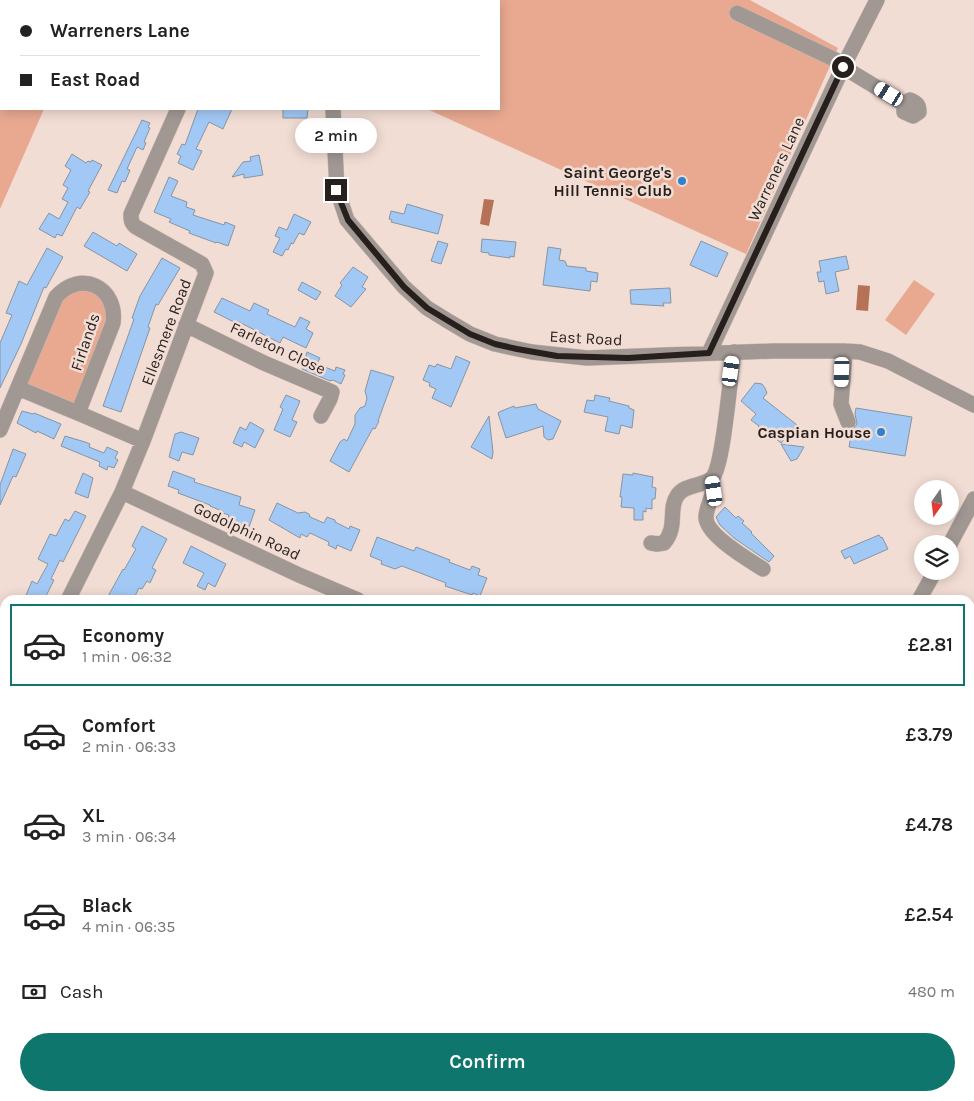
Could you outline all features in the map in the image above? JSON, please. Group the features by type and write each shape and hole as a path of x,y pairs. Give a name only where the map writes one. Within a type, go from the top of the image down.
{"street":[{"name":"Warreners Lane","path":"709,353 877,0"},
{"path":"737,13 844,66 904,104"},
{"name":"Ellesmere Road","path":"70,595 122,492 186,324 204,283 206,273 202,264 136,227 132,224 131,220 131,214 178,110"},
{"name":"East Road","path":"332,110 336,190 348,220 404,287 427,308 470,334 495,344 517,349 587,358 628,358 734,352 860,352 888,361 974,405"},
{"name":"Firlands","path":"0,430 56,297 66,287 81,282 91,284 103,290 110,298 114,315 113,323 78,413"},
{"name":"Farleton Close","path":"186,324 264,363 332,392 322,416"},
{"path":"845,351 841,404 848,422"},
{"path":"651,542 657,544 664,543 671,534 676,498 680,492 691,486 710,481 715,474 722,442 734,352"},
{"path":"18,388 143,441"},
{"path":"712,478 714,491 706,514 708,526 732,549 763,569"},
{"name":"Godolphin Road","path":"122,492 299,575 346,595"},
{"path":"953,535 974,498"},
{"path":"919,595 922,580"},
{"path":"922,595 930,580"}],"shaded area":[{"name":"Saint George's Hill Tennis Club","path":"500,0 750,0 838,48 746,254 429,110 500,110"},
{"path":"0,110 44,110 0,209"},
{"path":"484,199 494,200 489,226 480,224"},
{"path":"914,280 935,294 906,335 885,320"},
{"path":"81,283 113,307 78,413 18,388 56,297"},
{"path":"858,285 870,286 868,311 856,310"}],"building":[{"path":"198,110 232,110 223,129 209,122 196,149 202,151 193,170 178,163 181,156 177,154 182,144 185,145"},
{"path":"283,110 308,110 307,118 283,118"},
{"path":"142,120 150,123 143,150 137,147 127,169 130,170 125,182 122,181 117,193 108,190"},
{"path":"72,154 86,163 92,160 102,165 80,209 77,207 62,236 57,234 55,238 39,229 49,213 59,219 68,202 62,199 68,188 63,185 71,170 65,166"},
{"path":"259,155 263,175 244,178 244,174 232,177 243,162 251,161 250,157"},
{"path":"169,177 178,181 171,196 187,202 186,207 195,210 193,215 224,225 225,222 235,226 228,246 189,233 190,231 169,222 171,219 154,212"},
{"path":"407,204 443,215 438,234 391,222 392,220 389,219 391,211 404,214"},
{"path":"294,214 311,222 304,235 299,233 293,244 291,243 288,250 286,249 282,256 273,252 280,238 275,236 279,227 287,230"},
{"path":"93,232 117,246 119,243 137,254 127,271 84,246"},
{"path":"482,239 516,242 514,257 489,255 489,253 481,252"},
{"path":"438,241 448,244 441,264 431,261"},
{"path":"701,241 728,253 717,277 690,265"},
{"path":"548,247 561,249 559,260 565,261 567,266 586,268 586,271 598,273 597,282 591,281 590,291 543,285"},
{"path":"47,248 63,257 46,288 44,287 21,344 0,388 0,343 12,315 6,313 19,281 27,285"},
{"path":"846,256 849,269 835,272 839,291 826,294 824,281 819,282 817,272 821,272 819,261"},
{"path":"162,258 180,268 158,305 156,304 148,327 150,328 121,412 103,406 134,319 132,318 140,296"},
{"path":"353,267 368,277 362,287 366,289 351,307 335,296 342,285 340,283"},
{"path":"302,282 321,292 316,300 298,290"},
{"path":"670,288 671,303 663,303 664,306 631,304 630,290"},
{"path":"222,298 250,311 254,303 269,310 267,314 295,327 300,317 310,322 306,329 313,333 306,348 283,337 280,343 239,322 238,324 214,312"},
{"path":"307,352 320,358 317,364 335,371 336,367 345,370 341,384 302,369"},
{"path":"456,356 470,362 451,407 432,398 436,389 429,386 430,383 423,380 429,365 435,367 437,364 451,369"},
{"path":"371,370 394,377 379,421 375,429 373,428 349,472 330,461 340,442 344,439 347,441 355,424 355,415 360,408 365,406 367,398 365,391"},
{"path":"755,383 762,384 765,388 767,393 763,398 797,425 781,443 769,433 767,435 751,420 756,414 741,401"},
{"path":"286,395 300,401 292,420 297,422 290,437 274,430 283,409 280,407"},
{"path":"595,395 610,398 609,401 629,406 629,408 634,410 632,428 621,425 619,434 605,431 608,417 584,412 587,400 594,401"},
{"path":"536,404 538,409 561,421 553,439 548,440 544,437 543,426 506,438 498,413 514,406 515,408"},
{"name":"Caspian House","path":"856,408 912,417 905,456 849,447 852,430 857,424"},
{"path":"22,411 34,413 61,424 54,439 37,431 36,433 17,423"},
{"path":"489,416 493,452 492,459 471,447"},
{"path":"250,422 264,430 255,448 244,442 242,447 233,443 240,427 246,430"},
{"path":"181,432 199,438 193,455 182,452 179,461 169,457 175,434"},
{"path":"65,436 90,444 89,447 104,453 107,447 118,452 115,458 118,460 114,468 108,466 107,470 99,466 100,462 61,446"},
{"path":"781,444 804,447 797,459 791,461"},
{"path":"13,449 26,454 16,477 13,476 0,505 0,485"},
{"path":"173,471 195,479 194,482 241,497 239,505 255,510 248,530 226,522 229,515 224,512 178,493 179,490 168,486"},
{"path":"83,473 93,478 88,498 75,493"},
{"path":"633,473 653,477 652,487 656,488 655,499 652,499 652,509 646,508 646,512 643,511 643,520 634,520 634,508 621,507 622,497 620,497 623,474 633,475"},
{"path":"277,503 298,513 305,512 310,517 324,523 327,517 349,529 350,526 360,530 351,551 337,545 336,549 328,545 329,542 310,533 307,537 301,534 300,538 269,520"},
{"path":"725,507 736,518 738,516 744,521 742,523 774,556 769,562 734,538 720,525 716,517"},
{"path":"75,511 86,516 63,562 60,560 51,579 54,580 46,595 26,595 32,581 37,584 48,564 38,559 50,534 56,536 65,519 69,521"},
{"path":"142,526 167,539 152,568 156,570 150,583 147,581 142,589 139,588 136,595 109,595 136,549 132,546"},
{"path":"879,535 888,549 854,564 850,556 845,559 841,551"},
{"path":"377,537 414,551 416,547 470,570 472,566 480,569 478,575 487,578 480,595 473,593 472,595 445,586 446,583 402,566 395,569 381,564 382,561 370,556"},
{"path":"191,546 226,564 215,587 208,583 205,590 197,586 204,573 183,563"}],"place":[{"name":"Saint George's Hill Tennis Club","path":"682,181"},
{"name":"Caspian House","path":"881,432"}],"route":[{"path":"336,190 348,220 404,287 427,308 470,334 495,344 557,356 628,358 709,353 843,67"}]}
